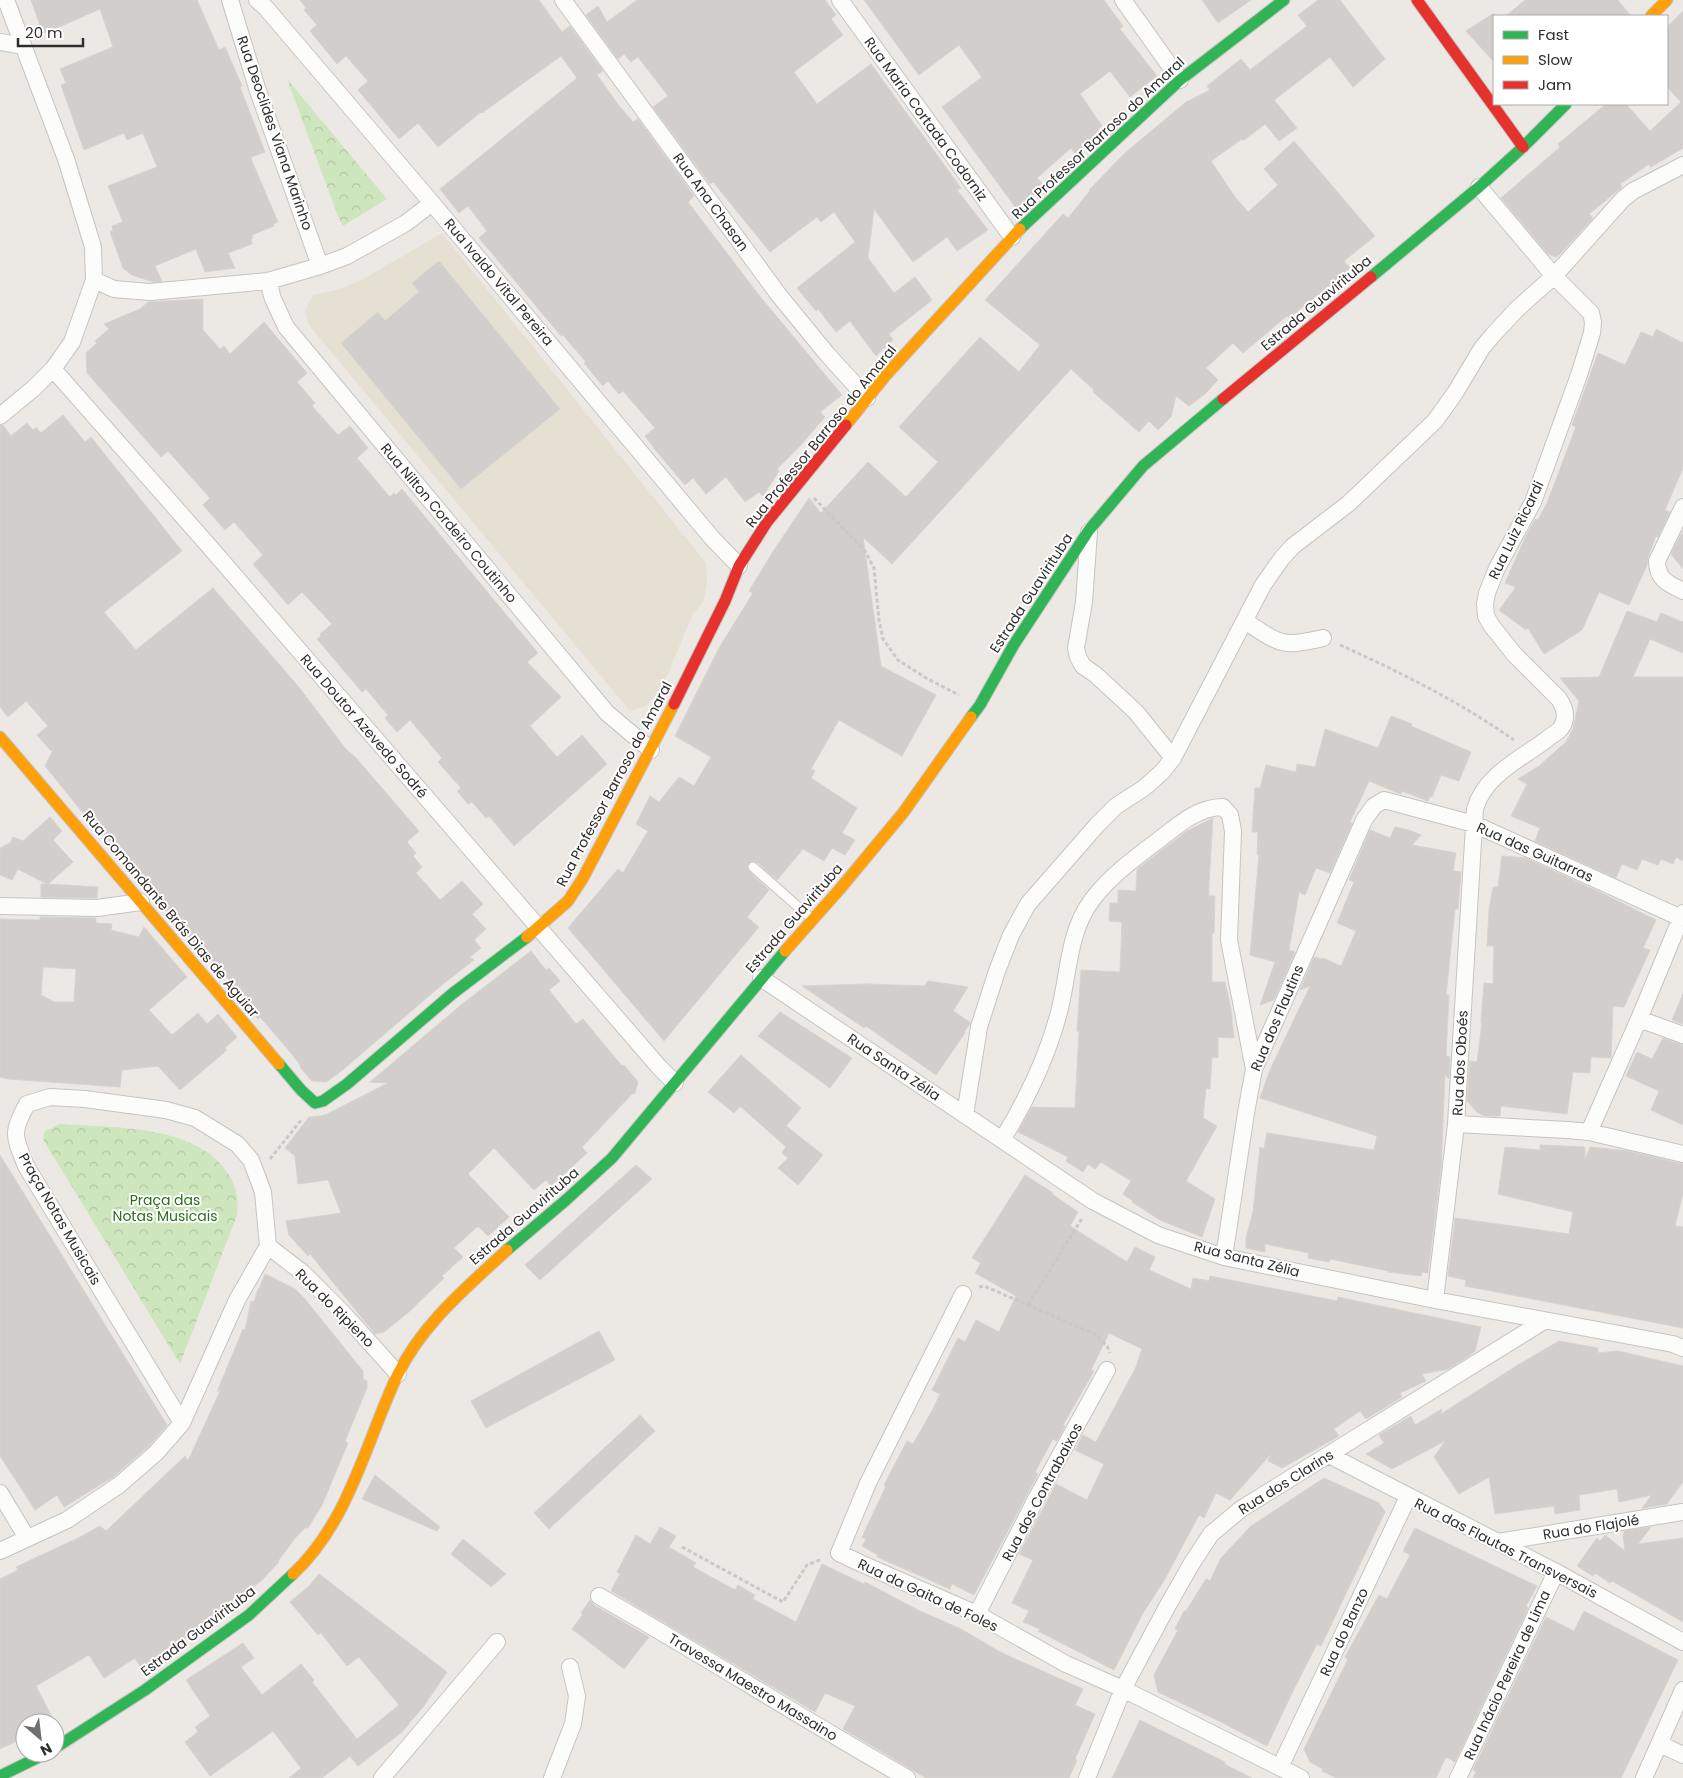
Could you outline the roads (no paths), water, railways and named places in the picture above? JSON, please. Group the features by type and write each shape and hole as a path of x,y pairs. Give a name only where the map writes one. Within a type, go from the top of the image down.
{"street":[{"path":"0,416 34,388 53,369 72,342 94,280 93,247 66,159 6,0"},
{"name":"Rua Deoclides Viana Marinho","path":"230,0 257,88 320,266"},
{"name":"Rua Ivaldo Vital Pereira","path":"257,0 266,8 432,203 712,538 739,566"},
{"name":"Rua Ana Chasan","path":"563,0 778,294 827,354 867,398"},
{"name":"Rua Maria Cortada Codorniz","path":"840,0 1012,237"},
{"path":"1123,0 1180,80"},
{"name":"Rua Professor Barroso do Amaral","path":"319,1102 347,1084 452,994 539,928 568,901 583,878 651,750 725,601 739,566 767,522 886,375 1012,237 1180,80 1284,0"},
{"path":"1417,0 1523,148"},
{"path":"1652,15 1667,0"},
{"path":"0,42 23,46"},
{"name":"Estrada Guavirituba","path":"65,1742 145,1690 249,1615 308,1559 338,1516 398,1374 424,1333 454,1298 612,1158 761,978 903,813 980,706 1013,646 1089,530 1143,466 1479,186 1523,148 1565,105"},
{"path":"965,1115 979,1028 997,971 1011,935 1028,904 1097,825 1116,806 1144,788 1162,772 1173,758 1263,585 1282,558 1293,546 1348,504 1435,421 1455,393 1482,348 1492,336 1517,309 1554,276 1623,199 1633,191 1683,165"},
{"name":"Rua Luiz Ricardi","path":"1474,824 1478,798 1487,784 1560,729 1565,715 1564,706 1559,699 1514,654 1491,625 1486,616 1485,604 1487,593 1497,568 1533,502 1580,375 1592,333 1593,322 1591,313 1554,276 1479,186"},
{"path":"94,280 114,289 150,292 268,281 348,256 406,223 432,203"},
{"name":"Rua Nilton Cordeiro Coutinho","path":"268,281 273,299 286,327 607,713 651,750"},
{"name":"Rua Doutor Azevedo Sodré","path":"53,369 659,1067 675,1082"},
{"path":"1683,507 1657,561 1657,568 1659,575 1667,584 1683,591"},
{"path":"1089,530 1084,602 1076,648 1078,657 1083,666 1136,712 1173,758"},
{"path":"1245,620 1272,639 1288,644 1300,644 1323,638"},
{"name":"Rua Comandante Brás Dias de Aguiar","path":"0,737 301,1090 319,1102"},
{"name":"Rua das Guitarras","path":"1384,800 1474,824 1682,916"},
{"name":"Rua dos Flautins","path":"1224,1257 1244,1122 1254,1069 1364,820 1374,806 1384,800"},
{"path":"1002,1140 1030,1092 1045,1056 1059,1015 1068,965 1077,930 1092,901 1114,877 1182,822 1204,810 1222,807 1230,815 1233,831 1229,940 1254,1069"},
{"name":"Rua dos Oboés","path":"1434,1300 1456,1124 1474,824"},
{"path":"0,906 97,908 142,902"},
{"path":"1589,1132 1682,916"},
{"name":"Rua Santa Zélia","path":"761,978 1093,1201 1158,1235 1224,1257 1434,1300 1673,1344 1683,1348"},
{"path":"1639,1019 1683,1035"},
{"name":"Praça Notas Musicais","path":"182,1423 26,1166 15,1139 18,1120 27,1104 50,1097 85,1099 166,1110 195,1118 237,1144 251,1160 263,1192 268,1246"},
{"path":"1456,1124 1522,1126 1589,1132 1683,1154"},
{"path":"0,1551 67,1520 119,1485 156,1453 182,1423 237,1300 268,1246"},
{"name":"Rua do Ripieno","path":"268,1246 317,1286 398,1374"},
{"name":"Rua da Gaita de Foles","path":"962,1294 868,1483 839,1552 977,1614 1066,1664 1123,1689 1301,1778"},
{"name":"Rua dos Clarins","path":"1087,1778 1123,1689 1168,1605 1211,1534 1240,1509 1544,1321"},
{"name":"Rua dos Contrabaixos","path":"977,1614 1036,1499 1107,1370"},
{"name":"Rua das Flautas Transversais","path":"1329,1455 1556,1572 1683,1642"},
{"path":"0,1493 27,1538"},
{"name":"Rua do Banzo","path":"1280,1767 1408,1497"},
{"name":"Rua do Flajolé","path":"1498,1542 1683,1512"},
{"name":"Rua Inácio Pereira de Lima","path":"1458,1778 1556,1572"},
{"name":"Travessa Maestro Massaino","path":"599,1596 730,1672 830,1735 906,1778"},
{"path":"382,1778 497,1642"},
{"path":"552,1778 573,1724 577,1696 570,1668"},
{"path":"1644,1778 1683,1690"},
{"path":"1660,1744 1683,1755"},
{"path":"0,1776 27,1763"}],"lane":[{"path":"753,866 812,920"}],"park label":[{"name":"Praça das Notas Musicais","path":"165,1208"}]}
